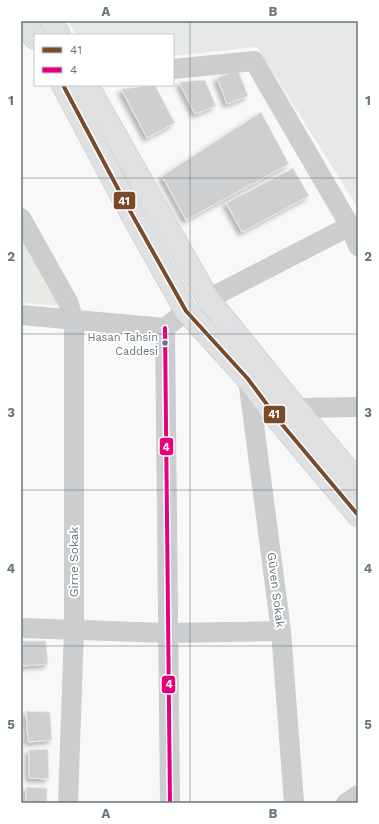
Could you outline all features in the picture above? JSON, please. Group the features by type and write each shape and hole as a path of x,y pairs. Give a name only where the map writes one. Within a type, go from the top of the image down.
{"main road":[{"path":"25,21 34,36"},
{"path":"52,21 58,34"},
{"path":"64,86 125,202 186,310 248,379 280,422 358,515"},
{"path":"89,86 208,299 358,482"}],"street":[{"path":"174,69 254,61 350,226 358,246"},
{"name":"Girne Sokak","path":"21,218 68,302 74,320 74,630 68,803"},
{"path":"208,299 350,226"},
{"path":"21,315 165,328 186,310"},
{"path":"165,328 170,803"},
{"name":"Güven Sokak","path":"248,379 281,631 294,803"},
{"path":"296,408 358,407"},
{"path":"21,628 168,633 281,631"},
{"path":"346,803 358,795"}],"shaded area":[{"path":"68,21 358,21 358,208 257,47 174,56 174,34 75,34"},
{"path":"21,234 63,306 21,303"}],"building":[{"path":"238,70 248,96 227,104 217,78"},
{"path":"205,80 216,106 195,114 179,82"},
{"path":"156,86 175,123 147,138 121,89"},
{"path":"261,112 289,164 186,220 162,176"},
{"path":"293,168 309,196 242,232 226,203"},
{"path":"23,641 46,641 48,664 22,666"},
{"path":"26,711 50,712 52,740 28,742"},
{"path":"48,749 49,779 29,778 29,750"},
{"path":"26,787 47,788 47,803 26,803"}],"transit line":[{"name":"41","path":"64,86 125,202 186,311 248,379 280,422 358,515"},
{"name":"4","path":"165,328 170,803"}],"place":[{"name":"Hasan Tahsin Caddesi","path":"165,343"}]}
